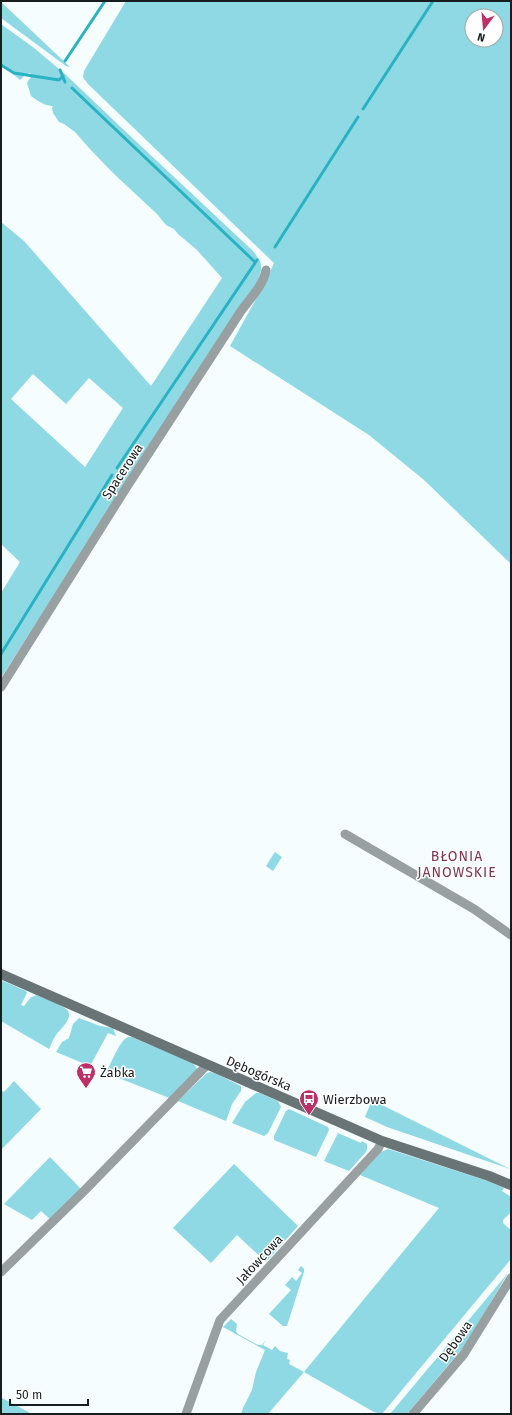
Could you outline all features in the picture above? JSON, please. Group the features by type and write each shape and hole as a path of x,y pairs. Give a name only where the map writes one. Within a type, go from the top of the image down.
{"street":[{"name":"Spacerowa","path":"1,687 132,479 241,311 258,288 266,270"},
{"path":"345,834 474,909 511,935"},
{"name":"Dębogórska","path":"1,974 382,1141 489,1176 511,1185"},
{"path":"1,1272 86,1190 207,1065"},
{"name":"Jałowcowa","path":"186,1414 220,1320 378,1149 382,1141"},
{"name":"Dębowa","path":"413,1414 464,1354 511,1278"}],"shaded area":[{"path":"126,1 511,1 511,564 424,480 369,435 230,346 266,281 274,263 88,84 83,77 84,71"},
{"path":"1,2 70,67 66,66 1,18"},
{"path":"1,24 34,48 65,74 252,250 260,261 261,270 258,280 252,290 164,423 1,678 1,593 20,562 1,544 1,222 24,241 151,386 222,278 197,250 174,229 166,225 157,214 112,172 75,132 59,122 53,113 53,106 46,105 31,96 27,83 32,75 30,73 26,74 20,80 2,65","holes":["33,374 66,404 89,378 123,408 85,467 11,399"]},
{"path":"275,852 282,857 273,871 266,866"},
{"path":"1,980 26,991 27,993 21,1005 24,1006 30,998 36,995 58,1004 68,1011 69,1017 67,1021 55,1037 49,1049 1,1021"},
{"path":"79,1018 100,1026 113,1028 116,1036 108,1033 90,1066 56,1052 62,1042 69,1038 73,1024"},
{"path":"128,1037 132,1037 193,1063 198,1070 172,1099 106,1073 121,1043"},
{"path":"210,1072 241,1086 241,1091 232,1104 226,1121 178,1101 207,1073"},
{"path":"14,1081 41,1109 1,1150 1,1090 4,1092"},
{"path":"256,1093 260,1093 278,1101 281,1107 268,1133 264,1136 232,1123 245,1102"},
{"path":"372,1100 510,1169 387,1127 365,1117"},
{"path":"289,1109 328,1127 329,1130 316,1157 274,1140 274,1136 286,1111"},
{"path":"338,1133 367,1144 367,1150 365,1153 349,1171 324,1161"},
{"path":"388,1149 488,1181 504,1188 502,1191 511,1197 511,1212 503,1220 503,1223 511,1230 511,1259 382,1414 374,1412 304,1372 439,1208 360,1175 381,1152"},
{"path":"50,1157 81,1189 51,1220 41,1211 32,1220 4,1204"},
{"path":"234,1164 298,1226 266,1262 237,1235 211,1263 173,1228"},
{"path":"301,1266 304,1269 304,1272 287,1326 283,1326 269,1314 291,1290 285,1285 292,1277 296,1281 302,1273 298,1270"},
{"path":"508,1273 467,1343 407,1414 390,1414"},
{"path":"231,1319 237,1324 236,1331 238,1334 258,1345 262,1345 266,1340 263,1345 272,1350 275,1346 280,1351 288,1353 287,1359 290,1360 289,1364 304,1372 268,1414 241,1414 252,1390 256,1372 265,1350 223,1327"},
{"path":"2,1398 32,1414 1,1414"}],"waterway":[{"path":"65,61 105,1"},
{"path":"363,109 433,1"},
{"path":"1,65 14,73 59,80 63,76"},
{"path":"60,70 65,82"},
{"path":"72,88 255,262"},
{"path":"275,247 358,117"},
{"path":"117,468 257,260"},
{"path":"1,654 112,475"}],"place":[{"name":"Żabka","path":"86,1089"},
{"name":"Wierzbowa","path":"309,1116"}],"district":[{"name":"BŁONIA JANOWSKIE","path":"457,864"}]}
